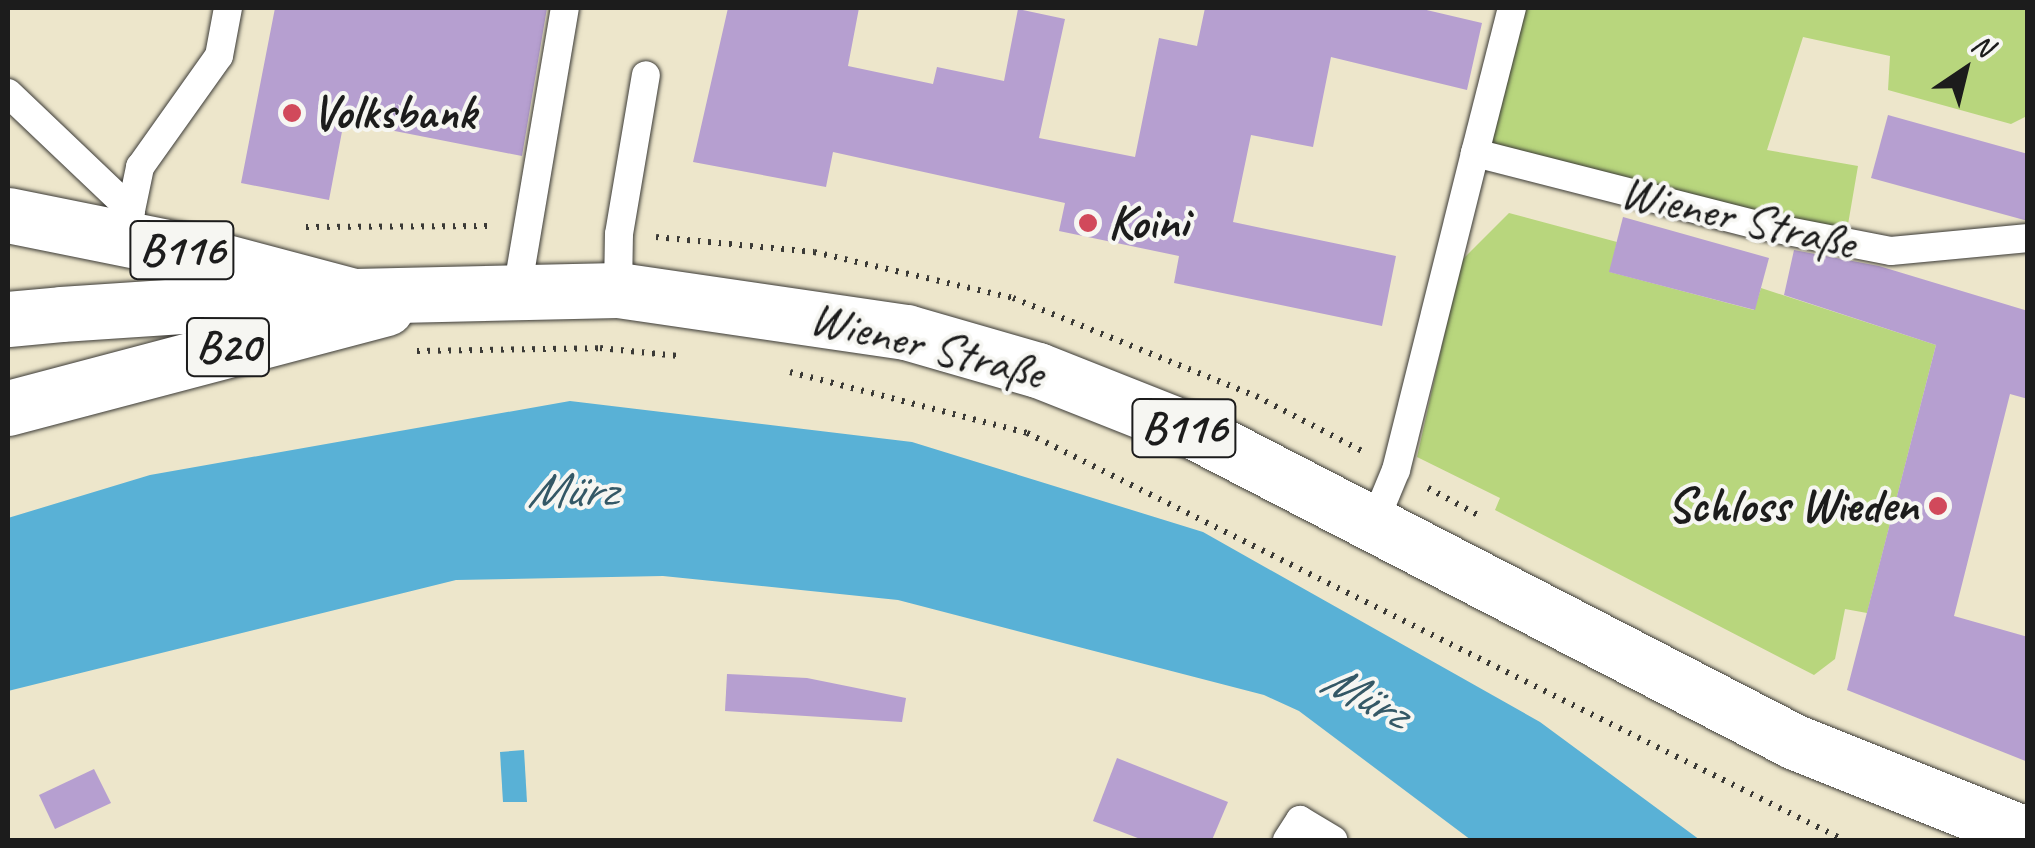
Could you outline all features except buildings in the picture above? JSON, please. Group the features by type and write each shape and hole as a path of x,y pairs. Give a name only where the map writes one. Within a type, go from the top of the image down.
{"main road":[{"name":"Wiener Straße","path":"8,215 128,225 354,296 618,290 906,332 1038,370 1196,433 1796,742 2028,835"},
{"name":"Wiener Straße","path":"8,408 450,292"},
{"name":"B116","path":"8,319 354,296"}],"lane":[{"path":"128,225 140,167 219,56 228,8"},
{"path":"517,291 565,8"},
{"path":"1374,524 1396,470 1512,8"},
{"path":"618,290 619,234 646,74"},
{"path":"8,92 128,225"},
{"name":"Wiener Straße","path":"1475,154 1762,226 1892,251 2028,238"},
{"path":"1287,840 1300,820 1333,840"}],"path":[{"path":"413,352 600,348 699,358"},
{"path":"778,369 1027,432 1844,840"}],"green space":[{"path":"1512,8 2027,8 2027,116 2011,124 1888,90 1890,56 1803,37 1767,150 1858,166 1845,242 1475,153"},
{"path":"1509,213 1617,242 1610,272 1754,310 1761,288 1936,345 1867,613 1845,609 1835,659 1814,675 1495,510 1500,498 1417,457 1461,261"}],"water":[{"name":"Mürz","path":"570,401 912,442 1203,532 1540,722 1700,840 1471,840 1299,711 1264,695 898,600 663,576 456,580 8,691 8,518 150,475"},
{"path":"524,750 527,802 503,802 500,752"}],"place":[{"name":"Volksbank","path":"292,113"},
{"name":"Koini","path":"1088,223"},
{"name":"Schloss Wieden","path":"1938,506"}]}
